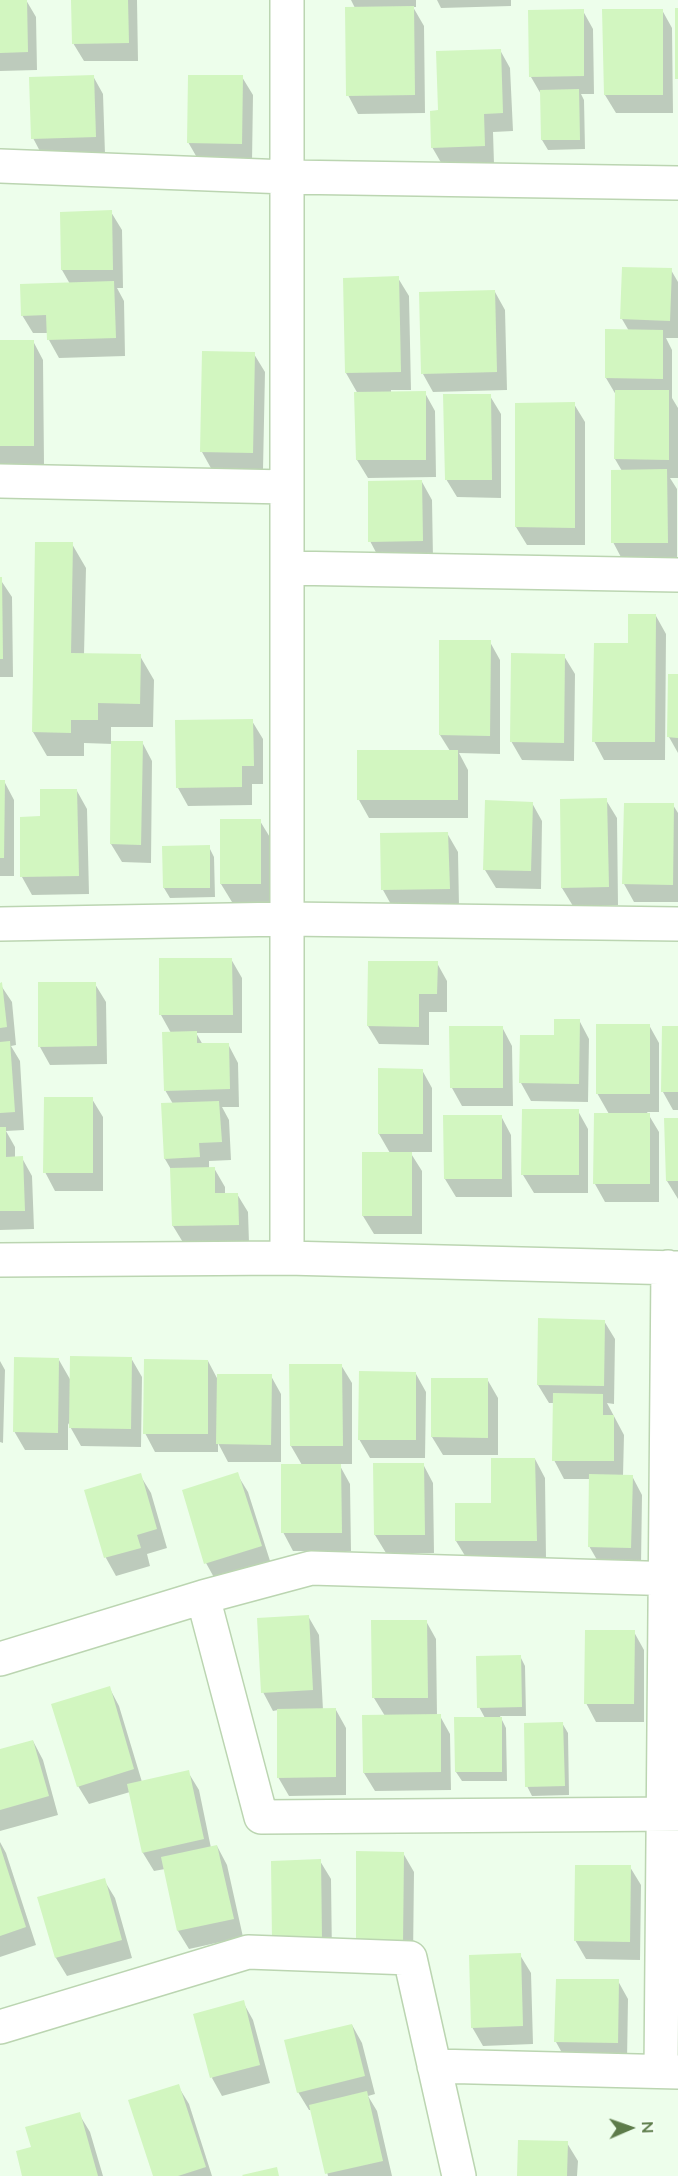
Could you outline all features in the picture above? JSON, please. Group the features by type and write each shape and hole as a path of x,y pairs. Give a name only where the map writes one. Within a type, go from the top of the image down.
{"street":[{"path":"287,0 287,1258"},
{"path":"0,166 287,177 678,183"},
{"path":"0,481 287,488"},
{"path":"287,568 678,575"},
{"path":"0,924 287,919 678,924"},
{"path":"0,1260 287,1258 673,1267 670,2072 434,2066"},
{"path":"0,1659 203,1597 311,1568 672,1579"},
{"path":"203,1597 261,1817 671,1814"},
{"path":"0,2027 248,1952 410,1958 459,2176"}],"building":[{"path":"0,0 27,0 28,52 0,53"},
{"path":"71,0 128,0 129,43 72,44"},
{"path":"414,6 415,95 346,96 345,7"},
{"path":"675,8 678,8 678,79 675,79"},
{"path":"584,9 584,76 529,77 528,10"},
{"path":"602,9 663,9 663,95 604,95"},
{"path":"501,49 503,113 484,114 485,146 431,148 430,111 438,110 436,51"},
{"path":"94,75 96,137 31,139 29,77"},
{"path":"188,75 243,75 242,144 187,143"},
{"path":"579,89 580,140 541,140 540,90"},
{"path":"112,210 113,270 61,270 60,212"},
{"path":"622,267 672,268 670,321 620,319"},
{"path":"399,276 401,372 345,373 343,278"},
{"path":"114,281 116,338 47,340 46,315 21,316 20,284"},
{"path":"495,290 497,372 421,374 419,292"},
{"path":"605,329 663,330 663,379 605,378"},
{"path":"0,340 34,340 34,446 0,446"},
{"path":"202,351 255,352 253,453 200,452"},
{"path":"615,390 669,390 669,460 614,459"},
{"path":"426,391 426,460 356,460 354,392"},
{"path":"443,394 491,394 492,480 445,480"},
{"path":"575,402 575,528 515,527 515,403"},
{"path":"667,469 668,543 611,543 611,470"},
{"path":"422,480 423,541 368,542 368,481"},
{"path":"35,542 73,542 71,653 141,654 140,704 98,703 98,720 71,720 71,733 32,732"},
{"path":"0,577 2,577 3,659 0,659"},
{"path":"628,614 656,614 655,742 592,742 594,643 628,643"},
{"path":"439,640 491,640 490,736 439,735"},
{"path":"511,653 565,654 564,743 510,742"},
{"path":"668,674 678,674 678,738 667,737"},
{"path":"253,719 254,766 242,766 242,787 176,788 175,720"},
{"path":"111,741 143,741 141,845 110,844"},
{"path":"357,750 458,750 458,800 357,800"},
{"path":"0,780 5,780 4,858 0,858"},
{"path":"40,789 77,789 79,876 20,877 20,817 40,816"},
{"path":"607,798 609,887 561,888 560,799"},
{"path":"485,800 533,802 531,871 483,870"},
{"path":"624,803 674,803 673,885 622,884"},
{"path":"220,819 261,819 261,884 220,884"},
{"path":"448,832 450,889 381,890 380,833"},
{"path":"210,845 210,888 163,888 162,846"},
{"path":"159,958 232,958 233,1015 159,1015"},
{"path":"368,961 438,961 437,994 419,994 419,1027 367,1026"},
{"path":"2,982 7,1027 0,1028 0,983"},
{"path":"38,982 96,982 97,1046 38,1047"},
{"path":"554,1019 580,1019 579,1084 519,1083 520,1035 554,1035"},
{"path":"596,1024 650,1024 650,1094 596,1094"},
{"path":"449,1026 503,1026 503,1088 450,1088"},
{"path":"662,1026 678,1026 678,1092 661,1092"},
{"path":"197,1031 197,1043 229,1043 230,1089 164,1091 162,1032"},
{"path":"10,1041 15,1112 0,1113 0,1042"},
{"path":"378,1068 423,1069 423,1134 378,1134"},
{"path":"44,1097 93,1097 93,1173 43,1173"},
{"path":"219,1101 222,1142 199,1143 200,1157 164,1159 161,1103"},
{"path":"522,1109 579,1109 579,1175 521,1175"},
{"path":"594,1113 650,1113 650,1184 593,1184"},
{"path":"443,1115 502,1115 502,1179 444,1179"},
{"path":"664,1118 678,1118 678,1181 666,1181"},
{"path":"0,1127 6,1127 6,1157 23,1156 25,1211 0,1211"},
{"path":"362,1152 412,1152 412,1216 362,1216"},
{"path":"215,1167 215,1193 238,1193 239,1225 172,1226 170,1168"},
{"path":"538,1318 605,1320 604,1386 537,1385"},
{"path":"70,1356 132,1357 131,1429 69,1428"},
{"path":"14,1357 59,1358 58,1433 13,1432"},
{"path":"144,1359 208,1360 208,1434 143,1434"},
{"path":"289,1364 342,1364 343,1446 290,1446"},
{"path":"359,1371 416,1372 416,1440 358,1440"},
{"path":"217,1374 272,1374 271,1445 216,1444"},
{"path":"431,1378 488,1378 488,1438 431,1437"},
{"path":"553,1393 603,1394 603,1415 614,1415 614,1461 552,1461"},
{"path":"491,1458 535,1458 537,1541 455,1541 455,1503 491,1503"},
{"path":"373,1463 424,1463 425,1535 374,1535"},
{"path":"281,1464 341,1464 342,1533 281,1533"},
{"path":"238,1472 262,1546 204,1564 182,1490"},
{"path":"141,1473 157,1529 137,1535 141,1548 104,1558 84,1490"},
{"path":"589,1474 633,1475 631,1548 588,1547"},
{"path":"309,1615 313,1690 261,1693 257,1618"},
{"path":"371,1620 427,1620 428,1698 372,1698"},
{"path":"585,1630 635,1630 634,1704 584,1704"},
{"path":"521,1655 522,1707 477,1708 476,1656"},
{"path":"110,1686 134,1769 77,1787 51,1704"},
{"path":"336,1708 336,1777 277,1778 277,1709"},
{"path":"441,1714 441,1772 363,1773 362,1715"},
{"path":"454,1717 502,1717 502,1772 455,1772"},
{"path":"563,1722 565,1786 525,1787 524,1723"},
{"path":"33,1740 49,1796 0,1810 0,1749"},
{"path":"189,1770 204,1839 142,1853 127,1784"},
{"path":"217,1845 234,1919 177,1931 161,1857"},
{"path":"0,1846 26,1927 0,1936"},
{"path":"356,1851 404,1852 403,1942 356,1941"},
{"path":"321,1859 322,1940 272,1941 271,1861"},
{"path":"575,1865 631,1865 630,1942 574,1941"},
{"path":"105,1878 122,1940 55,1958 37,1897"},
{"path":"521,1953 523,2026 471,2028 469,1955"},
{"path":"556,1979 619,1979 618,2043 554,2042"},
{"path":"244,2000 260,2065 210,2078 193,2014"},
{"path":"352,2024 365,2076 297,2093 284,2040"},
{"path":"179,2084 206,2167 178,2176 153,2176 128,2100"},
{"path":"367,2091 383,2161 325,2174 309,2105"},
{"path":"80,2112 98,2176 22,2176 16,2151 31,2147 25,2127"},
{"path":"518,2140 568,2141 567,2176 517,2176"},
{"path":"277,2167 279,2176 242,2175"}]}
